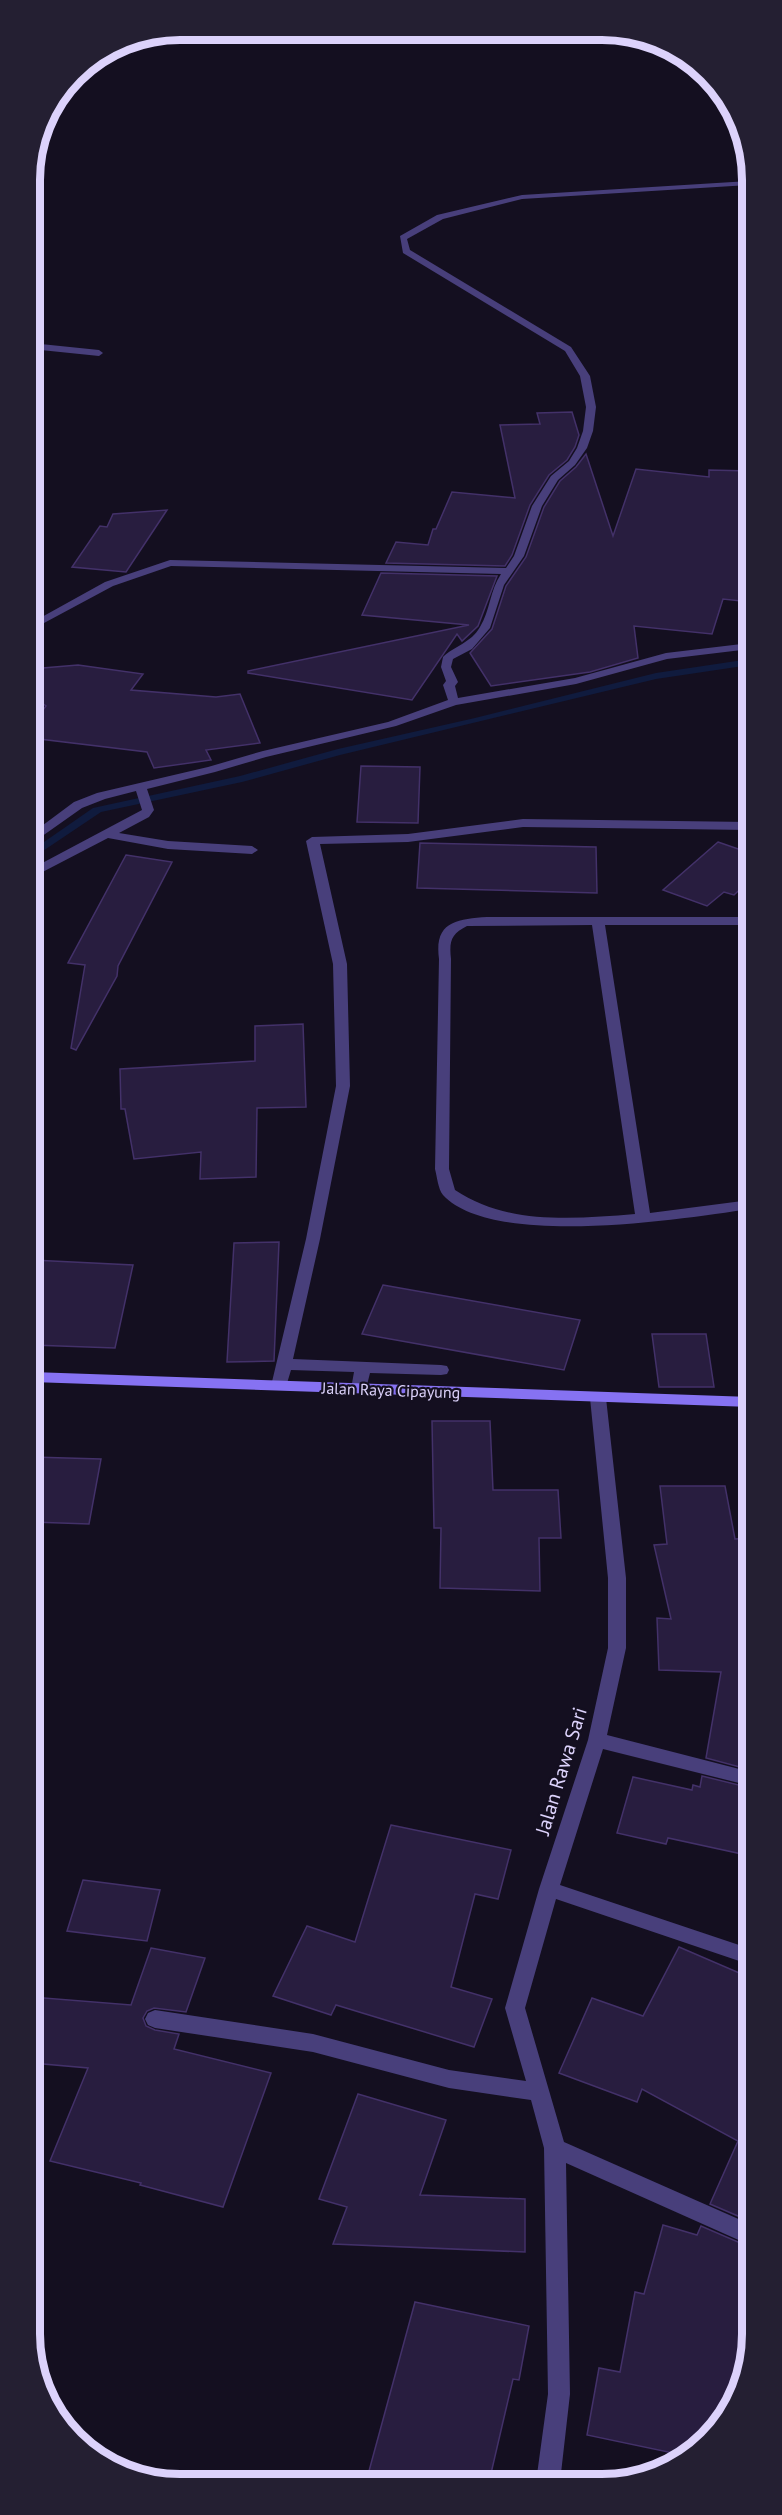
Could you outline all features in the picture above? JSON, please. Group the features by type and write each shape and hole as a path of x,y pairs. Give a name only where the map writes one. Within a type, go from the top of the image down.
{"main road":[{"name":"Jalan Raya Cipayung","path":"40,1377 741,1402"}],"street":[{"path":"454,702 449,685 452,681 446,667 448,657 468,647 485,628 492,604 508,571 519,556 537,506 545,491 554,478 572,463 582,448 588,431 591,407 585,376 568,349 406,251 403,238 440,216 522,197 742,183"},
{"path":"41,347 99,353"},
{"path":"41,622 110,584 170,563 508,571"},
{"path":"41,833 78,805 101,796 140,789 262,754 351,735 392,724 454,702 576,681 666,656 742,647"},
{"path":"41,869 146,814 147,807 140,789"},
{"path":"279,1386 313,1239 343,1086 340,964 312,841 408,838 523,823 742,826"},
{"path":"105,834 168,845 252,850"},
{"path":"598,921 642,1218"},
{"path":"742,921 465,922 448,930 443,943 445,959 442,1169 448,1192 468,1205 503,1216 538,1222 642,1218 742,1206"},
{"path":"285,1364 441,1370"},
{"path":"359,1389 363,1367"},
{"name":"Jalan Rawa Sari","path":"549,2474 559,2394 555,2148 515,2008 549,1889 597,1740 617,1648 617,1590 598,1398"},
{"path":"597,1740 741,1777"},
{"path":"549,1889 741,1954"},
{"path":"154,2019 313,2043 449,2079 539,2092"},
{"path":"555,2148 741,2231"}],"building":[{"path":"572,412 579,435 575,447 567,460 549,475 530,505 512,555 505,566 386,563 396,542 428,545 433,529 436,529 452,492 515,498 500,425 540,424 537,413"},
{"path":"586,454 613,536 636,469 709,477 709,470 742,471 742,601 723,599 712,634 634,626 638,658 590,672 491,686 470,653 492,629 506,586 526,557 544,507 560,481 576,467"},
{"path":"167,510 126,572 72,567 100,526 107,527 113,514"},
{"path":"381,573 497,576 478,626 462,641 457,634 412,700 248,673 248,671 469,625 362,615"},
{"path":"78,665 143,674 131,690 216,697 240,694 260,743 206,750 211,760 154,768 147,752 41,739 41,713 46,706 41,702 41,668"},
{"path":"361,766 420,767 418,823 357,822"},
{"path":"718,842 742,850 742,888 734,895 724,892 707,906 663,890"},
{"path":"420,843 596,847 597,893 417,888"},
{"path":"126,855 172,862 118,966 117,976 76,1050 71,1048 85,965 68,963"},
{"path":"303,1024 306,1107 257,1108 256,1177 200,1179 201,1152 134,1159 125,1109 121,1109 120,1069 255,1061 255,1026"},
{"path":"279,1242 274,1361 227,1362 234,1243"},
{"path":"40,1260 133,1265 115,1348 40,1345"},
{"path":"383,1285 580,1320 564,1370 362,1334"},
{"path":"652,1334 706,1334 714,1387 659,1387"},
{"path":"432,1421 490,1421 493,1490 558,1490 561,1538 539,1538 540,1591 440,1588 441,1528 434,1528"},
{"path":"40,1457 101,1459 89,1524 40,1522"},
{"path":"660,1486 725,1486 735,1539 741,1539 741,1767 706,1758 721,1672 659,1670 657,1618 671,1619 654,1545 667,1544"},
{"path":"702,1776 741,1786 741,1854 668,1838 666,1844 617,1833 633,1777 692,1790 693,1785 700,1787"},
{"path":"391,1825 511,1850 498,1899 475,1894 451,1987 492,1999 474,2047 336,2005 331,2015 273,1996 307,1926 355,1942"},
{"path":"83,1880 160,1890 147,1941 67,1931"},
{"path":"679,1947 741,1974 741,2217 710,2204 738,2141 642,2089 637,2102 559,2073 592,1998 643,2016"},
{"path":"151,1948 205,1958 186,2012 154,2008 147,2011 143,2018 146,2026 179,2034 174,2049 271,2073 223,2207 140,2185 141,2183 50,2161 88,2068 40,2064 40,1998 131,2005"},
{"path":"358,2094 446,2120 420,2195 525,2199 525,2252 333,2244 347,2207 319,2199"},
{"path":"663,2225 697,2235 701,2226 741,2243 741,2343 737,2371 727,2396 707,2427 675,2453 587,2435 599,2368 620,2372 635,2292 644,2294"},
{"path":"415,2302 529,2326 519,2380 513,2379 491,2474 368,2474"}],"waterway":[{"path":"41,849 97,810 242,779 338,752 656,676 742,663"}]}
